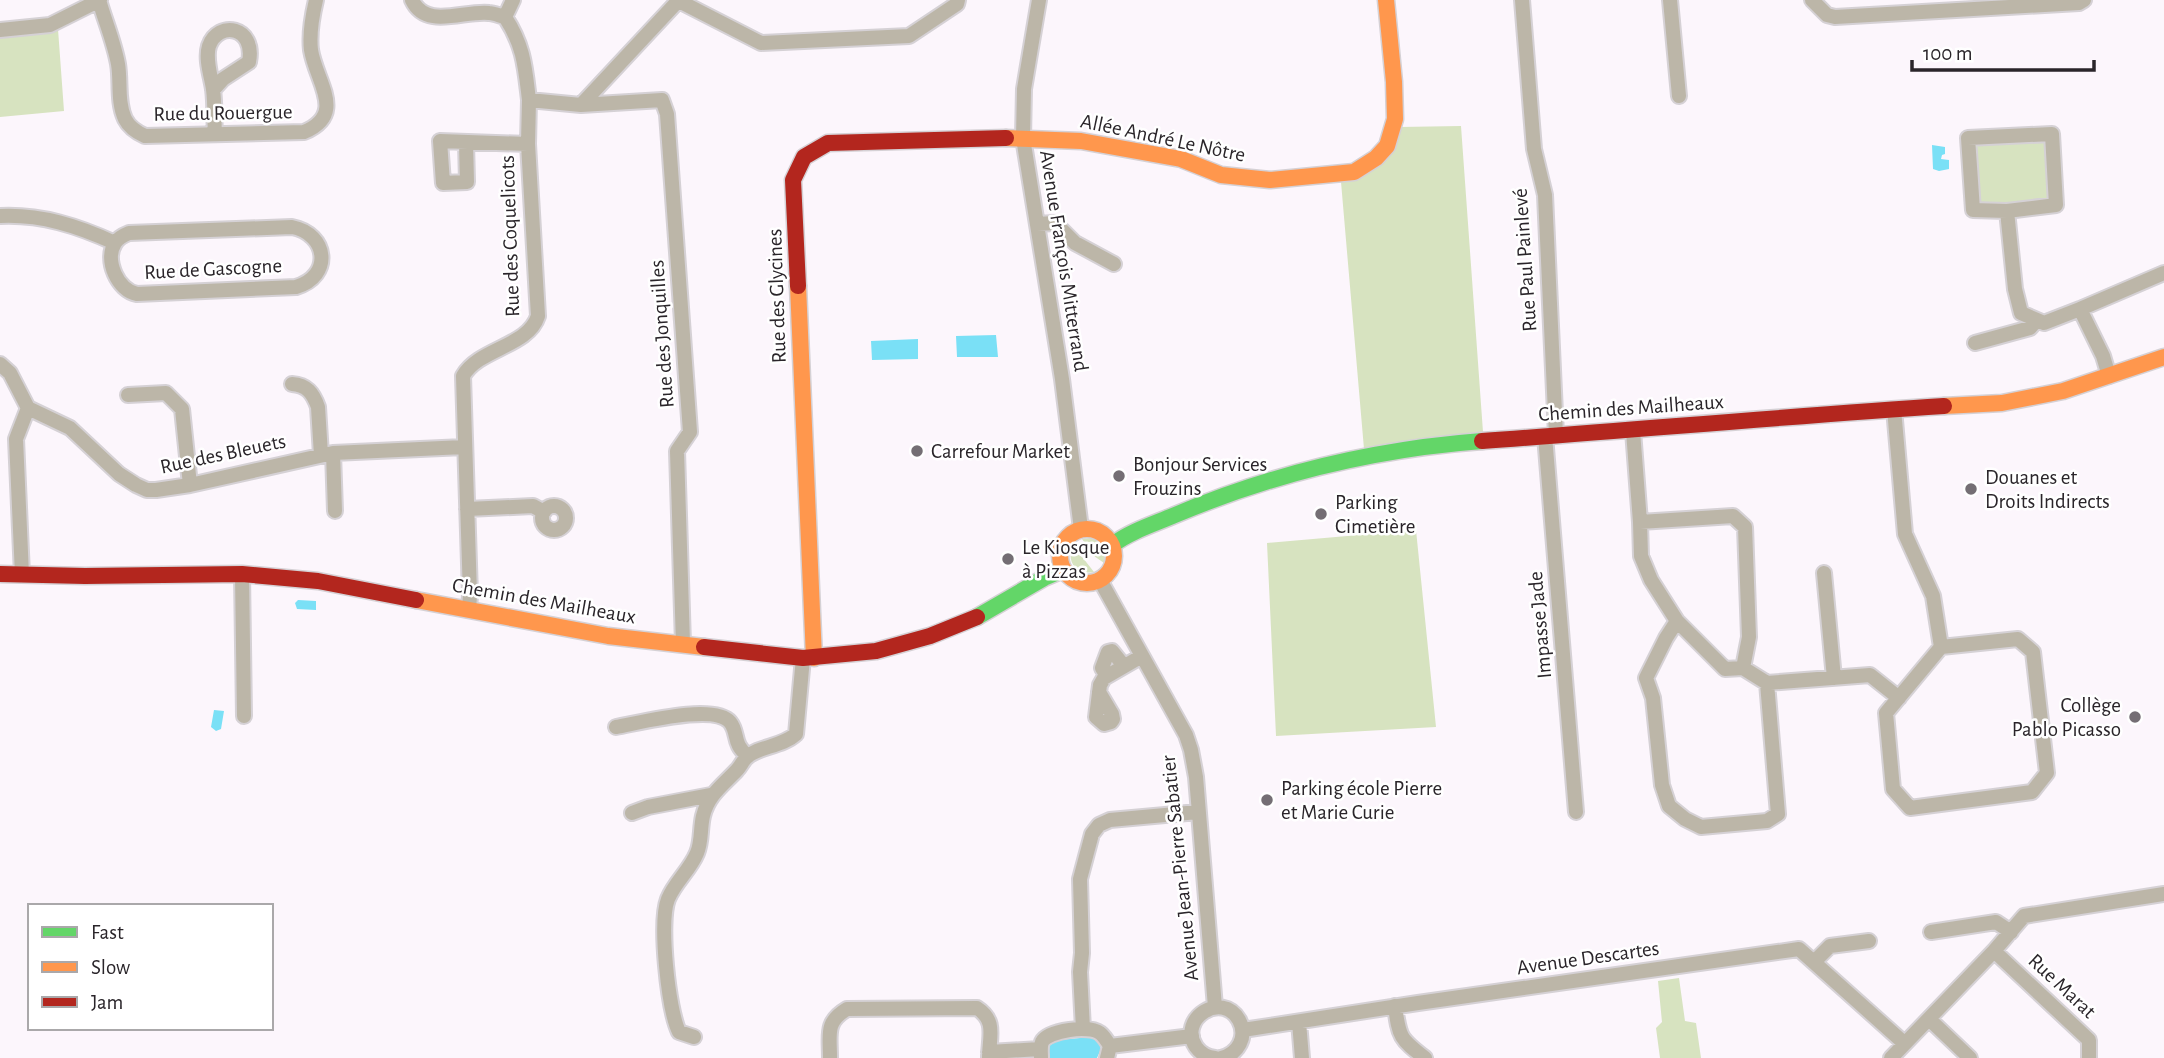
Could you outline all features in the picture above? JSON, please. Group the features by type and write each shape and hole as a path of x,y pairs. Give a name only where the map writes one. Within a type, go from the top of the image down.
{"street":[{"name":"Rue du Rouergue","path":"99,0 117,57 121,109 125,121 135,132 145,136 304,132 316,127 324,117 327,106 325,90 312,52 310,34 316,0"},
{"path":"0,30 50,25 99,0"},
{"path":"412,0 415,7 427,15 449,17 487,12 505,17 513,0"},
{"path":"529,100 581,105 678,0 761,43 909,36 957,4 958,0"},
{"name":"Avenue François Mitterrand","path":"1039,0 1024,89 1023,138 1062,379 1081,529"},
{"name":"Allée André Le Nôtre","path":"1023,138 1081,141 1181,159 1221,175 1270,180 1354,172 1376,158 1387,146 1395,119 1394,82 1385,0"},
{"name":"Rue Paul Painlevé","path":"1522,0 1534,149 1545,195 1551,435"},
{"path":"1670,0 1679,96"},
{"path":"1812,0 1827,15 1835,17 2079,3 2084,0"},
{"name":"Rue des Coquelicots","path":"469,610 463,376 473,363 533,328 538,316 528,144 529,100 523,53 505,17"},
{"path":"213,90 215,134"},
{"name":"Rue des Jonquilles","path":"581,105 662,100 667,114 690,432 677,451 683,644"},
{"path":"2052,134 2056,205 2007,211 1973,210 1968,138 2052,134"},
{"name":"Rue des Glycines","path":"808,658 793,180 804,157 828,143 1023,138"},
{"path":"466,142 528,144"},
{"path":"2007,211 2015,289 2021,313 2044,323 2164,273"},
{"path":"0,216 43,218 93,233 115,243"},
{"path":"1037,224 1055,223 1075,243 1114,264"},
{"name":"Rue de Gascogne","path":"292,227 313,237 321,252 321,261 316,276 296,287 137,294 125,290 116,279 112,256 115,243 129,233 292,227"},
{"path":"2080,309 2103,356 2109,376"},
{"path":"1975,343 2030,328 2037,320"},
{"name":"Chemin des Mailheaux","path":"1112,545 1123,537 1247,487 1314,468 1432,445 2015,401 2063,391 2164,357"},
{"path":"0,364 10,373 28,408 16,439 22,575"},
{"path":"292,384 307,388 316,401 335,512"},
{"path":"128,395 166,393 182,409 190,485"},
{"name":"Rue des Bleuets","path":"28,408 70,428 119,474 136,485 156,490 190,485 327,454 464,447"},
{"path":"1894,409 1905,534 1933,596 1941,647"},
{"path":"1633,430 1641,556 1651,580 1678,621 1725,669 1743,668 1768,683 1870,675 1899,698"},
{"name":"Impasse Jade","path":"1551,435 1576,812"},
{"path":"467,509 533,506 544,512"},
{"path":"1640,522 1734,516 1745,527 1749,637 1743,668"},
{"path":"1091,529 1107,537 1112,545 1112,567 1100,580 1079,582 1070,578 1063,570 1059,552 1062,544 1073,532 1091,529"},
{"name":"Chemin des Mailheaux","path":"0,574 242,574 318,581 608,636 808,658 876,651 930,636 977,617 1063,570"},
{"path":"1824,573 1835,678"},
{"path":"242,574 244,716"},
{"name":"Avenue Jean-Pierre Sabatier","path":"1100,580 1191,750 1196,777 1215,1007"},
{"path":"1678,621 1666,638 1646,678 1653,698 1662,785 1669,806 1685,819 1701,827 1767,821 1778,814 1768,683"},
{"path":"2018,639 2033,652 2048,773 2032,792 1910,808 1893,789 1886,713 1941,647 2018,639"},
{"path":"1099,692 1100,685 1107,676 1102,668 1108,652 1116,654 1124,666 1142,656"},
{"path":"694,1037 679,1032 672,1012 667,983 668,900 699,849 702,821 711,795 748,756 796,734 808,658"},
{"path":"616,727 684,714 721,716 729,720 741,751 748,756"},
{"path":"632,813 648,807 711,795"},
{"path":"1083,1029 1080,879 1092,834 1099,825 1110,820 1198,812"},
{"path":"1891,1058 2024,916 2164,894"},
{"path":"1931,932 1996,922 2011,932"},
{"path":"1814,962 1830,946 1869,941"},
{"name":"Avenue Descartes","path":"1243,1030 1799,948 1904,1043"},
{"name":"Rue Marat","path":"1994,951 2090,1040 2089,1058"},
{"path":"1395,1006 1399,1032 1406,1044 1425,1058"},
{"path":"1215,1058 1200,1052 1194,1045 1192,1036 1197,1017 1215,1007 1230,1011 1241,1023 1243,1030 1239,1046 1234,1052 1221,1058"},
{"path":"830,1058 830,1024 836,1015 847,1009 977,1008 986,1014 991,1024 989,1055 1041,1054 1042,1041 1048,1035 1083,1029 1093,1029 1100,1033 1108,1052 1192,1036"},
{"path":"1929,1019 1970,1058"},
{"path":"1299,1022 1302,1058"}],"green space":[{"path":"58,29 64,111 0,117 0,36"},
{"path":"1461,126 1483,432 1364,449 1341,182 1399,127"},
{"path":"2045,142 2049,200 1980,204 1974,144"},
{"path":"1416,530 1436,727 1276,736 1267,543"},
{"path":"1091,538 1103,548 1104,563 1094,556 1082,539"},
{"path":"1071,549 1083,558 1094,572 1083,572 1075,568 1071,560"},
{"path":"1679,978 1685,1021 1696,1023 1701,1058 1660,1058 1656,1028 1662,1022 1658,981"}],"water":[{"path":"1932,145 1945,147 1945,154 1941,159 1949,160 1949,169 1933,169"},
{"path":"996,335 998,357 957,357 956,336"},
{"path":"918,339 918,359 872,360 871,341"},
{"path":"298,600 316,601 316,610 297,609 295,603"},
{"path":"214,710 224,711 221,729 216,731 211,727"},
{"path":"1091,1037 1099,1043 1101,1049 1097,1058 1050,1058 1048,1047 1057,1040"}],"traffic: fast":[{"path":"1112,545 1143,528 1212,500 1287,476 1364,457 1482,441"},
{"path":"977,617 1063,570"}],"traffic: slow":[{"path":"1006,138 1081,141 1181,159 1221,175 1270,180 1354,172 1376,158 1387,146 1395,119 1386,0"},
{"path":"798,286 814,658"},
{"path":"1944,406 2002,403 2063,391 2164,357"},
{"path":"1087,529 1106,537 1114,556 1106,575 1087,583 1068,575 1060,556 1068,537 1087,529"},
{"path":"416,600 608,636 704,647"}],"traffic: jam":[{"path":"798,286 793,180 804,157 828,143 1006,138"},
{"path":"1482,441 1944,406"},
{"path":"0,574 242,574 318,581 416,600"},
{"path":"704,647 803,658 876,651 930,636 977,617"}],"place":[{"name":"Carrefour Market","path":"917,451"},
{"name":"Bonjour Services Frouzins","path":"1119,476"},
{"name":"Douanes et Droits Indirects","path":"1971,489"},
{"name":"Parking Cimetière","path":"1321,514"},
{"name":"Le Kiosque à Pizzas","path":"1008,559"},
{"name":"Collège Pablo Picasso","path":"2135,717"},
{"name":"Parking école Pierre et Marie Curie","path":"1267,800"}]}
